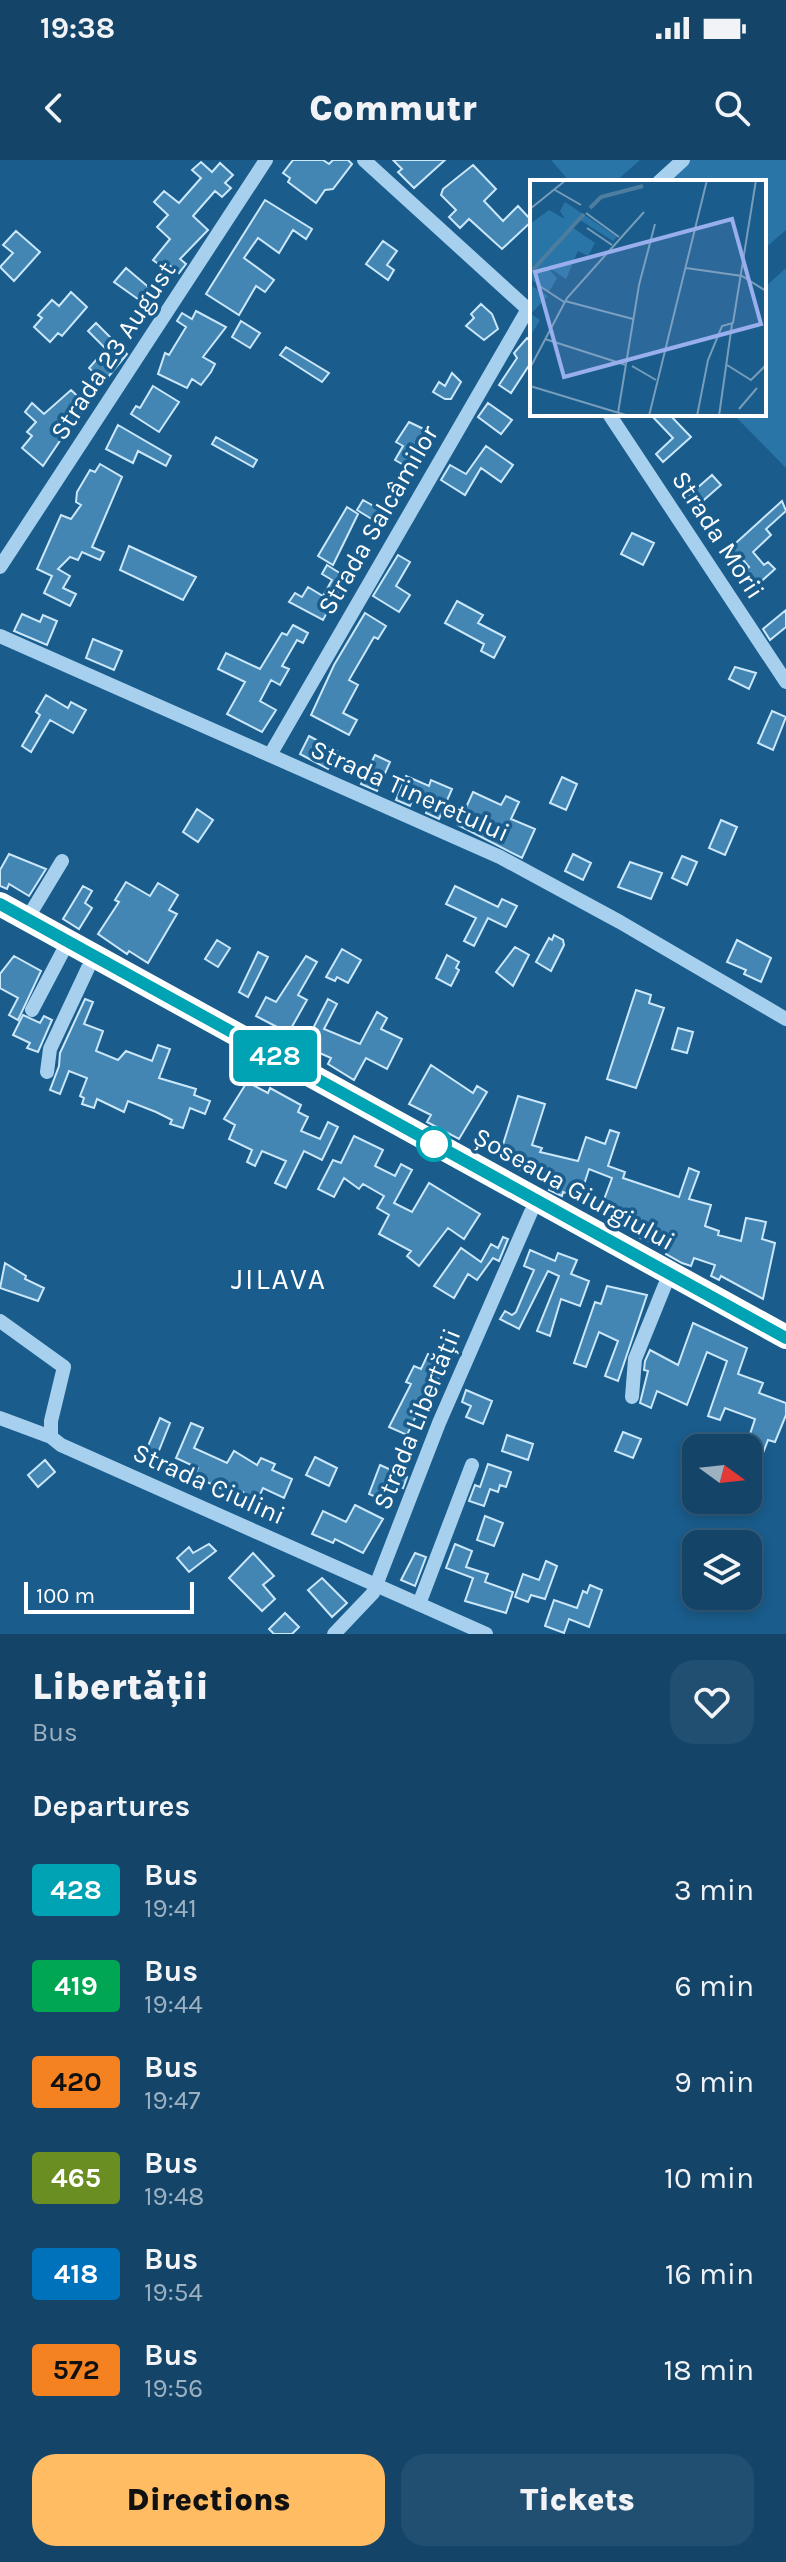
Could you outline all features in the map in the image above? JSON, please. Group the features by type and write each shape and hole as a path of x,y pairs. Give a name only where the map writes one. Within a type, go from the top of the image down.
{"highway":[{"name":"Șoseaua Giurgiului","path":"0,904 786,1337"},
{"name":"Șoseaua Giurgiului","path":"0,919 786,1351"}],"street":[{"name":"Strada 23 August","path":"0,567 266,160"},
{"path":"364,160 529,307"},
{"path":"661,180 683,160"},
{"name":"Strada Salcâmilor","path":"270,755 529,307"},
{"name":"Strada Morii","path":"610,416 786,682"},
{"name":"Strada Tineretului","path":"0,636 511,863 620,922 786,1019"},
{"path":"27,919 62,861"},
{"path":"32,1010 62,953"},
{"path":"47,1072 50,1049 88,968"},
{"name":"Strada Libertății","path":"334,1634 367,1603 377,1585 439,1423 531,1212"},
{"path":"632,1397 635,1359 665,1285"},
{"path":"0,1321 64,1367 51,1421 51,1437"},
{"name":"Strada Ciulini","path":"0,1418 51,1437 61,1445 486,1634"},
{"path":"419,1604 472,1465"}],"shaded area":[{"path":"551,160 640,160 617,180 568,180"},
{"path":"690,160 786,160 786,230 766,247 766,180 667,180"},
{"path":"786,268 786,468 735,416 766,416 766,286"}],"building":[{"path":"293,160 323,160 329,164 333,160 348,160 352,164 333,189 325,190 316,203 288,182 290,178 283,173"},
{"path":"393,160 445,160 414,188 398,172 402,169"},
{"path":"201,162 212,172 220,163 233,175 225,183 231,188 222,197 215,191 193,216 208,230 180,259 186,264 179,273 169,265 165,269 153,260 170,239 157,227 168,215 154,202 164,191 179,203 201,178 192,170"},
{"path":"473,165 496,189 484,201 503,221 518,206 530,223 502,249 469,219 460,228 449,217 456,210 441,195 443,189"},
{"path":"265,200 312,229 306,239 293,230 279,253 258,238 244,258 274,280 265,292 256,286 239,315 206,294"},
{"path":"16,231 40,252 14,281 0,267 13,253 3,245"},
{"path":"383,241 397,251 387,265 394,270 388,280 366,264"},
{"path":"126,268 152,290 142,302 114,282"},
{"path":"71,292 87,307 62,336 58,333 50,342 34,327 42,318 38,315 52,300 59,306"},
{"path":"481,304 492,314 498,329 484,340 466,326 474,318 471,314"},
{"path":"196,311 226,327 203,357 215,364 211,372 201,385 192,379 187,388 158,374 165,353 169,355 186,327 177,321 182,313 192,319"},
{"path":"241,321 260,333 250,348 232,337"},
{"path":"96,323 127,354 104,382 89,368 106,349 88,331"},
{"path":"527,338 530,341 530,368 528,367 511,393 499,385 517,358 514,353"},
{"path":"286,347 329,373 322,382 280,355"},
{"path":"452,373 461,382 451,399 445,399 433,392 439,382 445,386"},
{"path":"153,386 179,402 159,432 131,414 136,406 140,408"},
{"path":"71,390 88,406 74,420 43,466 22,448 32,436 27,432 36,422 25,412 32,403 44,414"},
{"path":"488,403 512,420 501,434 478,417"},
{"path":"652,416 671,416 691,437 663,462 656,454 673,438"},
{"path":"409,422 430,432 428,435 434,439 414,471 395,460 403,446 396,442"},
{"path":"118,425 171,456 166,466 138,451 133,463 106,449"},
{"path":"216,437 257,460 253,467 212,444"},
{"path":"486,446 513,465 501,482 481,468 465,495 441,480 450,465 466,474"},
{"path":"100,464 122,477 92,547 104,552 100,560 82,552 78,560 70,557 58,569 70,576 63,588 76,594 70,606 44,593 52,576 37,569 61,515 71,519 81,505 76,502 77,492 90,470 95,472"},
{"path":"712,475 721,485 697,506 688,496"},
{"path":"390,493 400,499 383,526 357,510 363,500 379,509"},
{"path":"782,501 786,511 766,529 771,535 753,552 764,565 768,562 775,569 756,586 746,570 749,567 738,554 733,558 727,551"},
{"path":"347,507 358,514 333,565 318,556"},
{"path":"632,533 654,543 643,565 621,554"},
{"path":"129,546 196,577 183,600 120,570"},
{"path":"398,555 410,562 396,586 410,595 399,612 373,596"},
{"path":"327,565 346,577 323,620 289,602 295,593 302,597 308,587 323,596 332,580 322,574"},
{"path":"457,601 483,615 478,623 505,637 494,658 481,651 484,644 445,623"},
{"path":"786,610 786,627 770,640 763,629"},
{"path":"365,613 386,626 378,639 374,637 349,680 358,685 343,713 357,720 349,735 311,715 334,665"},
{"path":"22,614 40,622 43,615 57,621 47,645 14,631"},
{"path":"293,625 308,633 303,643 297,640 282,666 289,669 280,685 271,680 260,701 276,710 262,732 227,714 245,682 218,669 226,653 260,669 282,633 287,635"},
{"path":"93,639 122,651 114,670 86,658"},
{"path":"735,667 756,673 749,689 729,679"},
{"path":"46,695 68,708 71,702 86,710 73,733 50,720 31,752 22,746 40,715 36,712"},
{"path":"772,711 786,717 773,750 758,743"},
{"path":"309,736 337,751 328,769 300,754"},
{"path":"375,755 390,762 377,791 361,784"},
{"path":"406,776 429,786 431,780 452,789 439,819 426,813 428,808 412,801 410,806 396,800"},
{"path":"562,777 577,784 566,810 550,803"},
{"path":"473,792 501,805 506,796 519,802 511,819 535,829 522,858 458,825"},
{"path":"197,809 213,820 198,842 183,832"},
{"path":"721,820 737,827 725,855 709,848"},
{"path":"9,854 46,869 29,896 9,884 7,889 0,886 0,870"},
{"path":"573,854 591,863 583,880 565,871"},
{"path":"682,856 697,862 687,885 672,878"},
{"path":"630,862 662,873 651,899 618,887"},
{"path":"126,882 150,896 158,883 178,895 169,910 177,914 148,963 129,951 127,954 98,934 119,902 115,900"},
{"path":"83,886 92,891 85,903 92,908 79,929 63,919"},
{"path":"455,886 498,907 502,899 517,906 506,927 488,918 474,946 464,941 476,918 446,904"},
{"path":"554,935 563,940 564,945 551,971 536,962 549,938 552,940"},
{"path":"217,940 230,948 218,967 205,959"},
{"path":"737,940 771,958 761,982 744,974 746,970 727,962"},
{"path":"515,947 529,955 513,986 496,972"},
{"path":"342,949 361,960 348,983 337,977 335,981 326,977"},
{"path":"258,952 268,957 248,997 239,992"},
{"path":"447,955 459,962 456,968 459,970 451,986 436,978"},
{"path":"14,956 41,971 18,1020 9,1015 18,998 0,988 0,974"},
{"path":"306,956 317,962 298,995 307,1000 285,1039 276,1033 279,1028 256,1016 266,997 276,1002"},
{"path":"636,990 651,995 649,1003 664,1008 636,1088 607,1079"},
{"path":"85,999 93,1002 84,1024 103,1031 96,1051 118,1060 126,1051 152,1061 158,1045 170,1049 159,1078 196,1089 194,1095 210,1101 205,1114 190,1108 183,1128 170,1124 172,1120 156,1112 128,1101 124,1112 97,1099 94,1108 82,1104 84,1098 80,1096 87,1078 69,1071 60,1094 50,1090 59,1066 60,1053"},
{"path":"328,999 337,1004 324,1029 360,1044 377,1012 387,1018 381,1029 402,1039 387,1069 366,1058 354,1080 328,1064 331,1058 304,1046"},
{"path":"23,1015 40,1023 44,1016 52,1020 38,1052 27,1048 30,1043 13,1035"},
{"path":"678,1028 693,1032 687,1053 672,1049"},
{"path":"431,1065 473,1093 477,1086 487,1092 459,1139 427,1122 431,1115 409,1104"},
{"path":"247,1082 268,1093 270,1088 301,1105 298,1112 308,1117 301,1131 320,1139 328,1122 338,1127 322,1160 304,1151 286,1188 275,1183 286,1161 262,1151 255,1166 247,1162 252,1150 229,1139 235,1125 224,1119"},
{"path":"518,1096 545,1104 532,1145 542,1148 540,1152 578,1161 586,1137 605,1144 610,1130 619,1133 608,1166 625,1172 623,1178 679,1197 689,1168 699,1172 689,1199 711,1205 705,1226 719,1231 718,1235 741,1241 746,1218 766,1222 762,1239 775,1243 763,1299 721,1276 719,1280 711,1276 715,1265 694,1258 691,1266 682,1263 666,1254 668,1248 640,1238 644,1230 599,1213 612,1178 589,1169 580,1197 563,1192 562,1196 549,1190 552,1181 515,1168 519,1156 501,1151"},
{"path":"354,1136 383,1150 375,1166 395,1176 401,1164 412,1170 394,1203 412,1212 429,1183 480,1214 464,1239 448,1228 419,1266 407,1256 411,1251 379,1234 389,1215 377,1208 384,1196 363,1184 359,1189 344,1178 334,1197 318,1189 333,1160 341,1163"},
{"path":"503,1237 508,1239 499,1261 493,1258 477,1280 468,1274 454,1298 434,1286 461,1248 481,1262 491,1244 498,1248"},
{"path":"530,1250 555,1261 558,1253 577,1260 571,1274 589,1281 580,1306 561,1299 550,1336 537,1331 559,1276 548,1271 519,1329 500,1319 505,1311 512,1315 516,1312 534,1270 524,1266"},
{"path":"5,1263 26,1276 25,1279 44,1288 38,1301 0,1288"},
{"path":"607,1286 647,1295 618,1381 605,1376 618,1341 599,1332 586,1367 574,1363 595,1302 601,1304"},
{"path":"693,1323 747,1348 738,1374 763,1383 759,1393 786,1403 786,1415 775,1442 768,1440 763,1453 762,1434 750,1434 755,1419 725,1408 720,1420 708,1416 727,1361 707,1352 687,1405 657,1391 651,1408 640,1403 648,1371 644,1370 645,1361 650,1350 678,1365"},
{"path":"428,1354 450,1364 445,1375 441,1373 431,1394 427,1392 407,1435 389,1427 411,1384 406,1382 414,1366 421,1369"},
{"path":"466,1390 492,1401 483,1424 466,1417 471,1406 462,1402"},
{"path":"160,1418 170,1423 156,1458 145,1453"},
{"path":"191,1423 203,1428 194,1448 227,1463 234,1451 257,1465 261,1458 275,1464 272,1470 292,1479 284,1498 263,1488 258,1499 236,1489 233,1494 194,1476 198,1468 176,1458"},
{"path":"623,1432 641,1439 633,1458 615,1451"},
{"path":"507,1435 533,1444 528,1460 502,1451"},
{"path":"315,1457 337,1468 329,1486 306,1475"},
{"path":"45,1460 55,1472 38,1487 28,1475"},
{"path":"488,1464 511,1472 506,1487 500,1485 498,1492 490,1489 484,1506 469,1501 475,1485 480,1487"},
{"path":"380,1465 407,1477 403,1488 395,1484 387,1502 369,1494"},
{"path":"355,1505 383,1519 363,1553 335,1539 333,1543 312,1534 323,1511 346,1522"},
{"path":"485,1516 503,1523 494,1546 477,1540"},
{"path":"209,1544 216,1551 189,1572 177,1558 189,1547 193,1553"},
{"path":"455,1544 472,1551 466,1567 488,1574 485,1582 513,1592 506,1613 465,1601 473,1578 446,1568"},
{"path":"253,1553 274,1576 263,1585 275,1599 262,1611 229,1578"},
{"path":"415,1553 426,1557 415,1586 401,1580"},
{"path":"546,1561 557,1566 545,1599 531,1595 528,1602 515,1597 523,1574 539,1580"},
{"path":"322,1578 347,1603 332,1617 308,1590"},
{"path":"590,1585 602,1590 589,1627 569,1619 564,1633 545,1626 554,1600 577,1608 583,1591 587,1593"},
{"path":"285,1613 299,1627 292,1634 274,1634 269,1629"}],"bus line":[{"name":"428","path":"0,904 786,1338"}],"district":[{"name":"JILAVA","path":"279,1279"}]}
